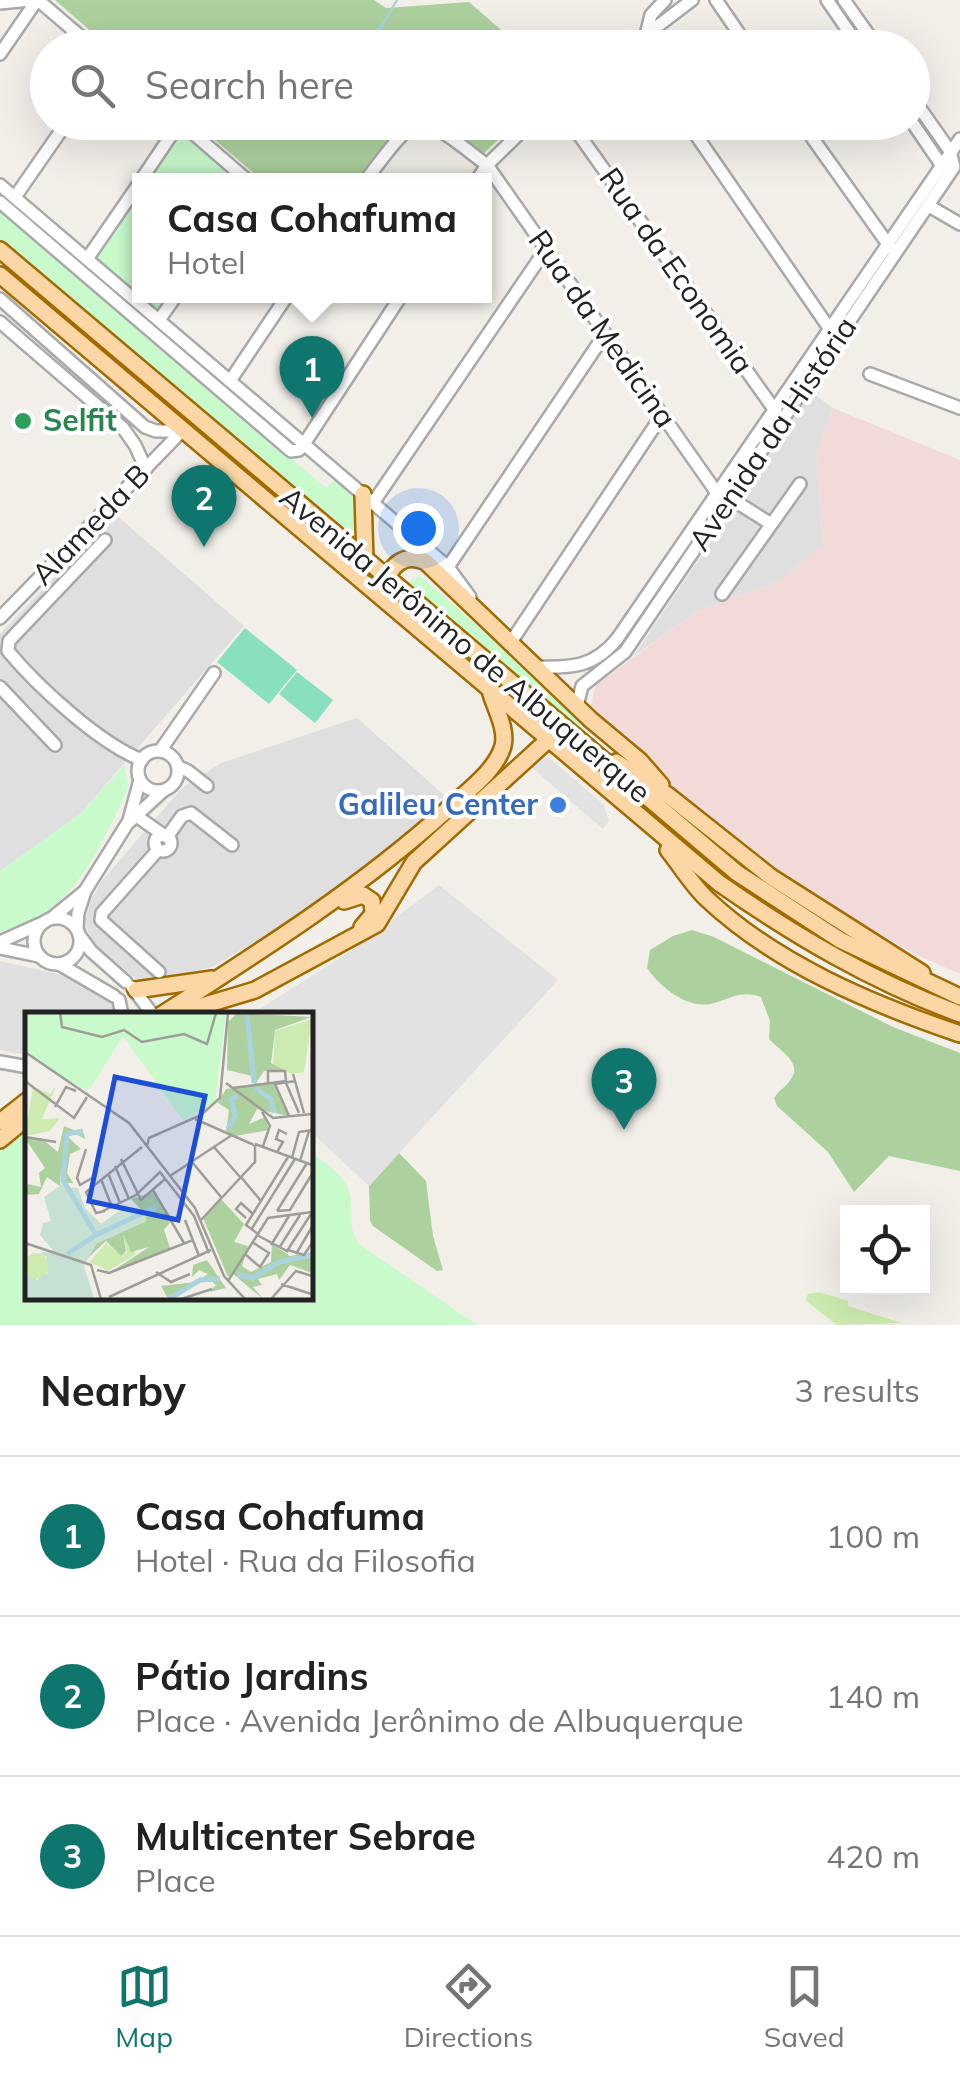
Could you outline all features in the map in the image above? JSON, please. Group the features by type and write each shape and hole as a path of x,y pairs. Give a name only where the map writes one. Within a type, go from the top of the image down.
{"main road":[{"name":"Avenida Jerônimo de Albuquerque","path":"0,250 751,883 840,940 960,997"},
{"name":"Avenida Jerônimo de Albuquerque","path":"0,275 718,883 825,952 896,989 960,1014"},
{"path":"365,561 368,499"},
{"path":"382,600 386,579 399,561 420,560 646,768 669,796"},
{"path":"162,1012 293,930 398,854 493,764 504,739 490,690"},
{"path":"574,737 669,796"},
{"path":"191,1012 254,990 377,924 414,862 548,740"},
{"name":"Avenida Jerônimo de Albuquerque","path":"669,796 771,876 960,997"},
{"path":"650,827 708,899 786,956 898,1011 960,1034"},
{"path":"254,990 366,924 374,914 373,903 366,896 356,896 293,930"},
{"path":"131,986 220,977"},
{"path":"0,1122 25,1102"},
{"path":"0,1140 25,1119"}],"street":[{"path":"0,3 35,0 72,30"},
{"path":"0,54 35,0"},
{"path":"647,30 650,14 665,0"},
{"path":"653,30 692,0"},
{"path":"716,0 737,30"},
{"path":"827,0 848,30"},
{"path":"844,0 865,30"},
{"path":"930,122 950,150 960,138"},
{"path":"15,197 55,140"},
{"path":"145,173 168,140"},
{"path":"201,140 239,173"},
{"name":"Rua da Medicina","path":"372,173 399,140"},
{"name":"Rua da Medicina","path":"454,140 487,165 662,415 724,496"},
{"path":"482,173 513,140"},
{"name":"Rua da Economia","path":"583,140 778,414"},
{"path":"699,140 830,328"},
{"path":"815,140 892,248"},
{"path":"924,140 940,164"},
{"name":"Avenida da História","path":"577,706 580,689 624,652 778,414 892,248 950,150"},
{"name":"Avenida da História","path":"778,414 830,328 929,206 954,167 950,150"},
{"path":"0,185 87,259 122,307 286,448 295,451 304,444 396,303"},
{"path":"87,259 132,193"},
{"path":"0,202 110,288 131,296 122,307"},
{"path":"929,206 960,224"},
{"path":"368,499 546,249"},
{"path":"0,299 145,427 182,431"},
{"path":"139,303 448,566 487,619"},
{"path":"159,320 171,303"},
{"path":"230,381 282,303"},
{"path":"12,331 22,318"},
{"path":"0,322 123,428 146,469"},
{"path":"448,566 605,334"},
{"path":"870,374 960,408"},
{"path":"511,642 662,415"},
{"name":"Alameda B","path":"0,618 182,431"},
{"path":"722,594 800,484"},
{"path":"724,496 772,524"},
{"name":"Avenida da História","path":"580,666 598,659 618,639 724,496"},
{"path":"105,540 9,642 8,651 88,727 126,754 142,760"},
{"path":"537,666 580,666 588,680"},
{"path":"160,751 214,673"},
{"path":"0,687 55,745"},
{"path":"60,964 78,952 78,913 85,891 131,819 178,773 170,754 150,753 142,760 131,819"},
{"path":"140,780 150,790 163,791"},
{"path":"159,972 101,920 102,913 158,850 156,839 166,837 182,816 191,813 232,845"},
{"path":"131,819 166,837"},
{"path":"39,956 34,942 38,928 85,891"},
{"path":"0,945 47,920 66,920 91,951 154,1012"},
{"path":"0,945 60,964 117,998 121,1012"},
{"path":"0,1062 25,1066"}],"shaded area":[{"path":"811,392 833,408 816,455 823,545 781,580 696,612 633,657"},
{"path":"833,408 960,460 960,974 915,954 788,882 671,791 645,754 591,706 596,685 696,612 781,580 823,545 816,455"},
{"path":"115,514 244,626 80,814 0,871 0,634"},
{"path":"357,718 444,795 400,840 321,904 212,967 141,983 95,944 86,920 101,882 182,788 221,763"},
{"path":"548,757 604,805 609,821 603,829 531,767"},
{"path":"439,885 558,980 369,1186 312,1133 312,1012 255,1012 351,951"},
{"path":"0,961 70,977 103,995 114,1006 116,1012 25,1012 25,1055 0,1050"}],"green space":[{"path":"55,0 374,0 386,8 469,2 501,30 89,30"},
{"path":"169,140 202,140 242,173 144,173"},
{"path":"215,140 394,140 366,173 254,173"},
{"path":"466,140 498,140 484,153"},
{"path":"132,190 132,294 85,254"},
{"path":"0,208 326,488 336,477 358,496 354,536 0,239"},
{"path":"142,303 167,303 157,316"},
{"path":"420,576 562,700 593,740 408,582"},
{"path":"245,628 297,670 269,704 217,662"},
{"path":"297,672 333,700 315,723 279,694"},
{"path":"124,766 126,793 79,879 46,912 0,932 0,871 80,814"},
{"path":"692,930 714,937 893,1027 960,1053 960,1171 889,1156 854,1192 828,1152 777,1106 774,1098 791,1079 794,1068 769,1039 770,1021 761,997 743,995 695,1004 667,990 647,968 650,950"},
{"path":"25,1128 25,1300 312,1300 312,1153 343,1179 359,1244 477,1325 0,1325 0,1150"},
{"path":"399,1153 426,1181 433,1236 443,1270 437,1271 370,1220 369,1186"},
{"path":"819,1292 902,1323 837,1325 805,1300 808,1294"}],"waterway":[{"path":"378,30 397,0"}],"place":[{"name":"Casa Cohafuma","path":"312,418"},
{"name":"Selfit","path":"23,421"},
{"name":"Pátio Jardins","path":"204,547"},
{"name":"Galileu Center","path":"558,805"},
{"name":"Multicenter Sebrae","path":"624,1130"}]}
